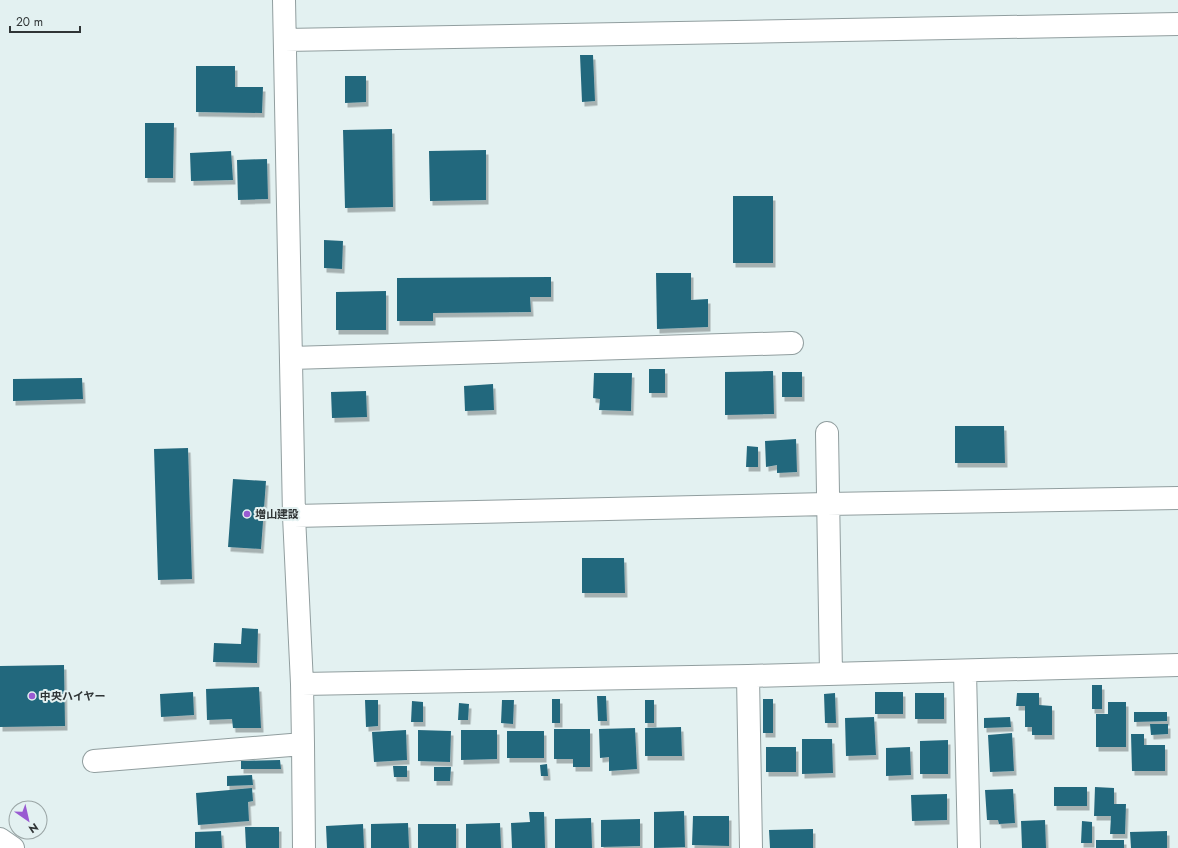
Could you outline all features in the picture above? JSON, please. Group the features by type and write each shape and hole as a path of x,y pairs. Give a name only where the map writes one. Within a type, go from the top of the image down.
{"main road":[{"path":"284,0 294,516 302,684 304,848"},
{"path":"285,40 1178,24"},
{"path":"291,358 792,343"},
{"path":"827,433 831,674"},
{"path":"294,516 1178,498"},
{"path":"302,684 748,676 1178,665"},
{"path":"965,671 969,848"},
{"path":"748,676 751,848"},
{"path":"94,761 303,744"},
{"path":"0,839 13,848"}],"building":[{"path":"580,55 593,55 595,101 582,102"},
{"path":"196,66 235,66 235,87 263,87 262,113 196,112"},
{"path":"345,76 366,76 366,102 345,103"},
{"path":"145,123 174,123 173,178 145,178"},
{"path":"392,129 393,207 345,208 343,130"},
{"path":"486,150 486,200 430,201 429,151"},
{"path":"231,151 233,180 191,181 190,153"},
{"path":"267,159 268,199 238,200 237,160"},
{"path":"733,196 773,196 773,263 733,263"},
{"path":"324,240 343,241 342,269 324,268"},
{"path":"656,273 691,273 691,300 708,299 708,327 657,329"},
{"path":"551,277 551,297 530,297 531,312 433,313 433,321 397,321 397,278"},
{"path":"386,291 386,330 336,330 336,292"},
{"path":"649,369 665,369 665,393 649,393"},
{"path":"773,371 774,414 725,415 725,372"},
{"path":"782,372 802,372 802,397 782,397"},
{"path":"594,373 632,373 631,411 599,410 600,399 593,398"},
{"path":"82,378 83,399 13,401 13,379"},
{"path":"493,384 494,410 465,411 464,386"},
{"path":"366,391 367,417 332,418 331,392"},
{"path":"955,426 1004,426 1005,463 955,463"},
{"path":"796,439 797,472 777,473 777,465 766,467 765,441"},
{"path":"747,446 758,447 758,467 746,467"},
{"path":"188,448 192,579 158,580 154,449"},
{"name":"増山建設","path":"233,479 266,481 261,549 228,547"},
{"path":"582,558 624,558 625,593 582,593"},
{"path":"242,628 258,629 257,663 213,662 214,643 241,644"},
{"name":"中央ハイヤー","path":"64,665 65,726 0,727 0,666"},
{"path":"1092,685 1102,685 1102,709 1092,709"},
{"path":"259,687 261,728 233,728 232,719 207,720 206,689"},
{"path":"193,692 194,715 161,717 160,694"},
{"path":"875,692 903,692 903,714 875,714"},
{"path":"835,693 836,723 825,723 824,694"},
{"path":"915,693 944,693 944,719 915,719"},
{"path":"1017,693 1039,693 1039,705 1052,706 1052,735 1032,735 1032,727 1025,727 1025,706 1016,706"},
{"path":"597,696 606,696 607,721 598,721"},
{"path":"552,699 560,699 560,723 552,723"},
{"path":"763,699 773,699 773,733 763,733"},
{"path":"365,700 378,700 378,726 366,727"},
{"path":"502,700 514,700 513,724 501,723"},
{"path":"645,700 654,700 654,723 645,723"},
{"path":"412,701 423,702 423,722 411,722"},
{"path":"1108,702 1126,702 1126,747 1096,747 1096,714 1108,714"},
{"path":"459,703 469,704 468,720 458,720"},
{"path":"1134,712 1167,712 1167,721 1134,722"},
{"path":"874,717 876,755 846,756 845,718"},
{"path":"1010,717 1011,727 984,728 984,718"},
{"path":"1150,724 1168,724 1168,734 1151,735"},
{"path":"681,727 682,756 645,756 645,728"},
{"path":"635,728 637,769 609,771 609,757 600,758 599,729"},
{"path":"554,729 590,729 590,767 573,767 573,759 554,759"},
{"path":"406,730 407,760 374,762 372,732"},
{"path":"418,730 451,731 450,762 418,761"},
{"path":"461,730 497,730 497,759 461,760"},
{"path":"507,731 544,731 544,758 507,758"},
{"path":"1012,733 1014,771 990,772 988,735"},
{"path":"1131,734 1144,734 1144,745 1165,745 1165,771 1132,771"},
{"path":"802,739 832,739 833,773 802,774"},
{"path":"948,740 948,774 920,774 920,741"},
{"path":"766,747 796,747 796,772 766,772"},
{"path":"910,747 911,775 886,776 886,748"},
{"path":"280,760 281,769 241,769 241,761"},
{"path":"547,764 548,776 541,776 540,765"},
{"path":"393,766 407,766 407,777 394,777"},
{"path":"434,767 451,767 450,781 434,781"},
{"path":"252,775 253,785 227,786 227,776"},
{"path":"1054,787 1087,787 1087,806 1054,806"},
{"path":"1095,787 1114,788 1114,804 1126,804 1125,834 1110,834 1111,816 1094,816"},
{"path":"252,788 253,801 248,802 249,821 198,825 196,793"},
{"path":"1013,789 1015,823 999,824 998,820 987,820 985,790"},
{"path":"947,794 947,820 912,821 911,795"},
{"path":"684,811 685,847 654,848 654,812"},
{"path":"529,812 544,812 545,848 512,848 511,823 530,822"},
{"path":"693,816 729,816 729,846 692,845"},
{"path":"591,818 592,848 555,848 555,819"},
{"path":"640,819 640,846 601,847 601,820"},
{"path":"1045,820 1046,848 1022,848 1021,821"},
{"path":"1082,821 1092,822 1092,843 1081,843"},
{"path":"408,823 409,848 371,848 371,824"},
{"path":"500,823 501,848 466,848 466,824"},
{"path":"363,824 364,848 327,848 326,826"},
{"path":"418,824 456,824 456,848 418,848"},
{"path":"245,827 279,827 279,848 246,848"},
{"path":"813,829 813,848 770,848 769,830"},
{"path":"221,831 222,848 195,848 195,832"},
{"path":"1167,831 1167,848 1131,848 1130,832"},
{"path":"1096,840 1124,840 1124,848 1096,848"}],"place":[{"name":"増山建設","path":"247,514"},
{"name":"中央ハイヤー","path":"32,696"}]}
